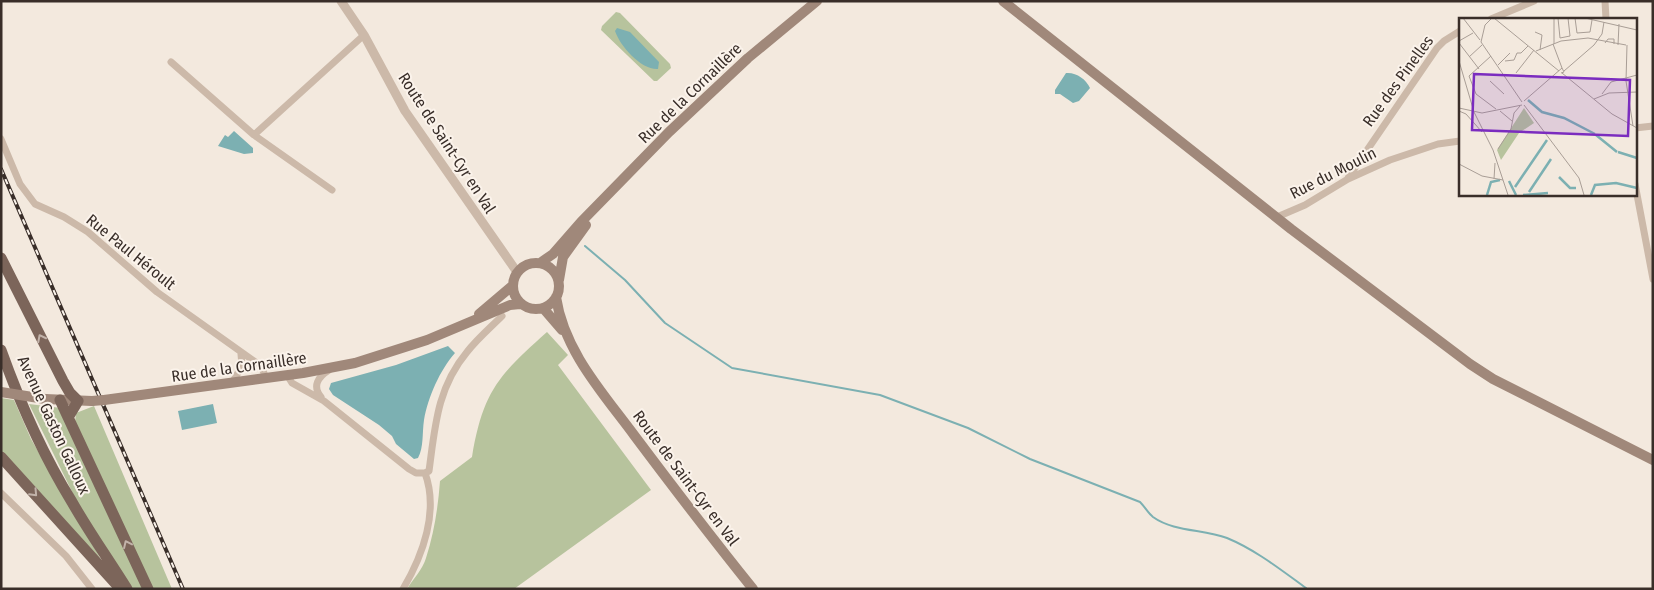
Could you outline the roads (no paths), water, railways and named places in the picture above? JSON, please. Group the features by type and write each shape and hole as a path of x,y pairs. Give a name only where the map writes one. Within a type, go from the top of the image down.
{"main road":[{"name":"Rue de la Cornaillère","path":"540,263 553,254 581,222 682,120 748,58 817,1"},
{"path":"1003,1 1277,217 1470,364 1493,379 1653,460"},
{"name":"Rue de la Cornaillère","path":"559,281 559,268 563,257 591,213"},
{"path":"1,258 63,381 70,393 78,401 70,416"},
{"path":"540,263 552,269 559,281 556,298 543,308 535,310 520,304 513,293 512,286 517,272 528,264 540,263"},
{"name":"Rue de la Cornaillère","path":"474,319 512,286"},
{"name":"Route de Saint-Cyr en Val","path":"556,298 565,333"},
{"name":"Rue de la Cornaillère","path":"1,392 52,399 92,401 330,369 400,350 510,304 520,304"},
{"name":"Route de Saint-Cyr en Val","path":"543,308 565,333 598,386 721,551 752,589"},
{"name":"Avenue Gaston Galloux","path":"1,350 20,398 52,467 75,508 127,589"},
{"path":"63,381 62,390 52,399 70,416 148,589"},
{"path":"1,457 120,589"}],"street":[{"name":"Route de Saint-Cyr en Val","path":"341,1 364,35 405,111 517,272"},
{"path":"1493,18 1534,1"},
{"path":"1605,1 1606,18"},
{"name":"Rue des Pinelles","path":"1348,179 1437,48 1444,40 1459,32"},
{"path":"254,135 364,35"},
{"path":"171,62 254,135 332,190"},
{"path":"1636,128 1653,126"},
{"name":"Rue Paul Héroult","path":"1,139 20,184 35,204 64,217 88,232 157,292 241,354 261,366 266,378"},
{"name":"Rue du Moulin","path":"1277,217 1312,201 1348,179 1390,160 1438,144 1459,141"},
{"path":"1636,189 1653,279"},
{"path":"288,375 292,383 324,401 409,469 416,473 425,473 429,471 432,437 446,384 467,351 502,316"},
{"path":"232,383 242,366 241,354"},
{"path":"324,401 316,392 316,386 322,374 330,369"},
{"path":"403,589 418,562 428,526 430,488 425,473"},
{"path":"1,493 66,556 92,589"}],"water":[{"path":"617,28 630,32 659,62 658,69 645,66 626,50 615,31"},
{"path":"1066,73 1080,77 1090,88 1079,101 1073,103 1060,94 1055,94 1055,90"},
{"path":"234,131 253,148 253,153 244,154 218,146 225,135 228,137"},
{"path":"448,346 455,353 435,384 428,402 418,458 414,459 396,444 392,436 379,425 333,395 329,389 331,383 396,365"},
{"path":"213,404 217,423 182,430 178,411"}],"waterway":[{"path":"585,246 625,280 665,323 732,368 880,395 968,428 1030,459 1140,502 1151,515 1161,522 1179,528 1218,535 1238,543 1268,561 1306,588"}],"railway":[{"path":"1,169 183,589"}]}
